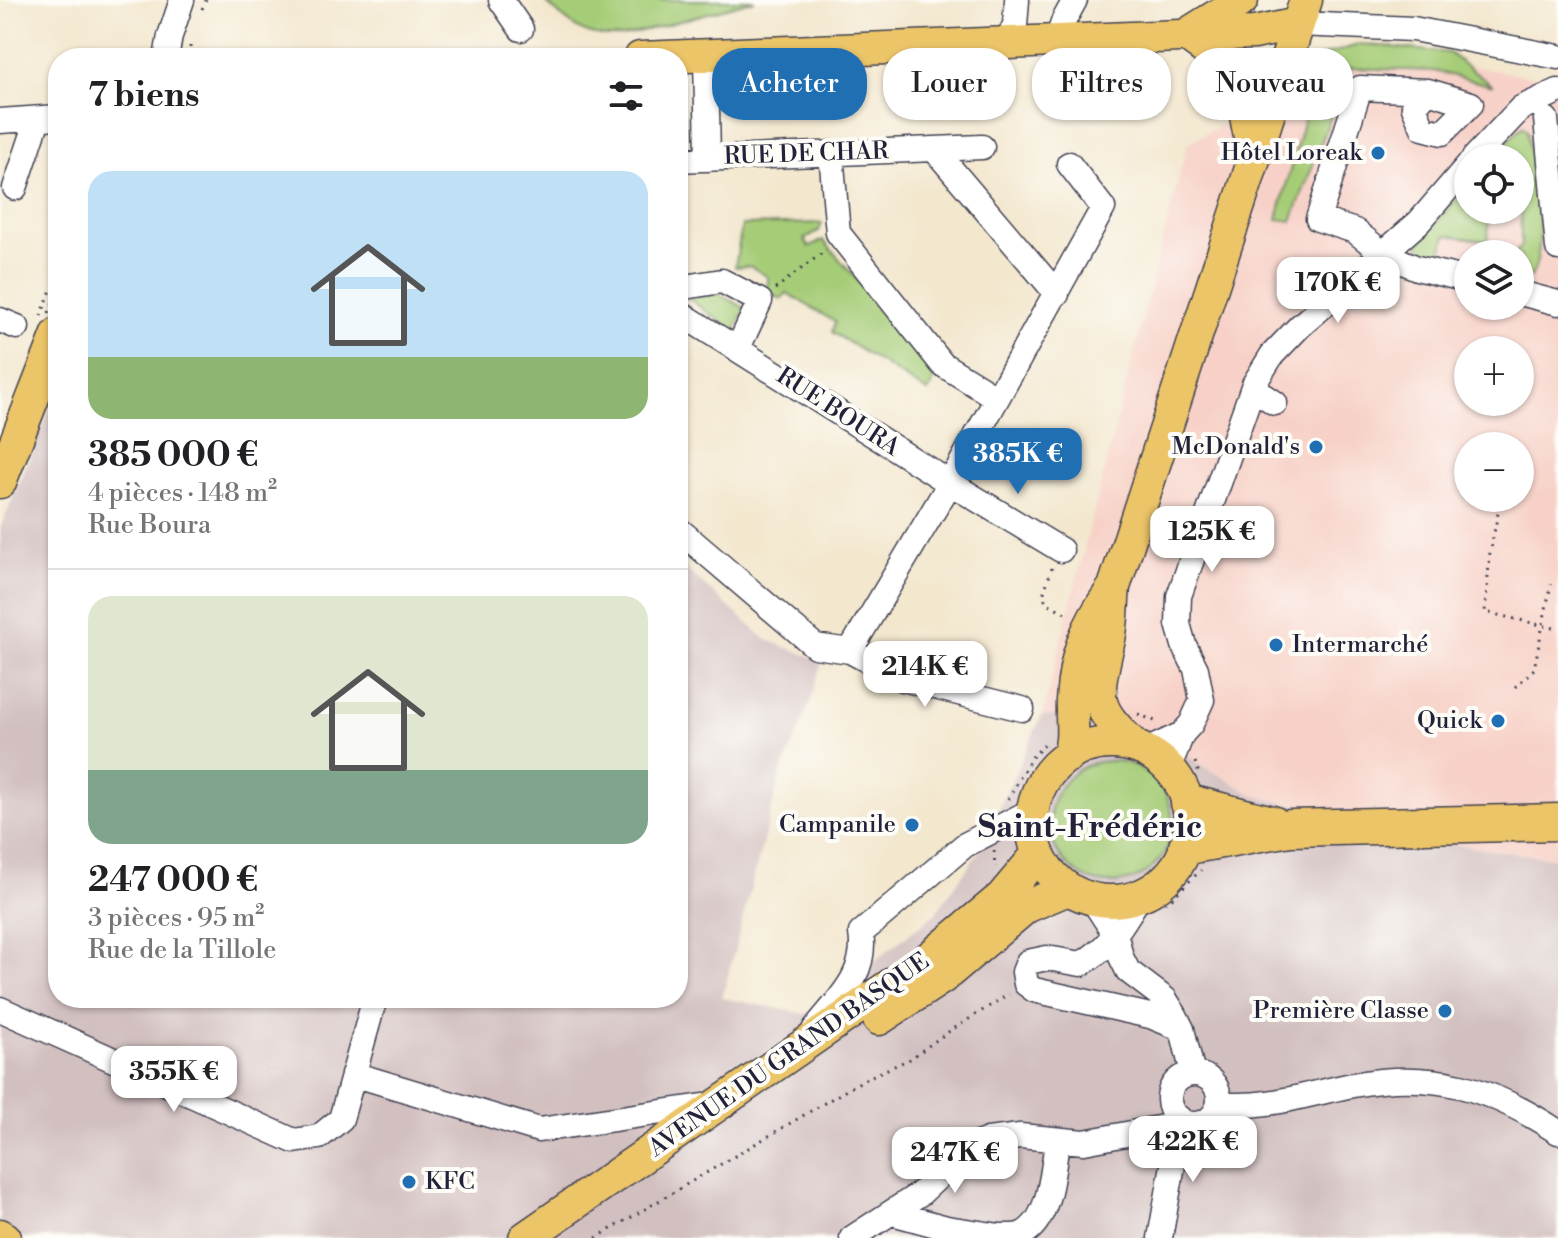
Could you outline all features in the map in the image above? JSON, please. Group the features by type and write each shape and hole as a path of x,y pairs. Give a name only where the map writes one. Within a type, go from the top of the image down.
{"highway":[{"path":"1195,792 1290,828"},
{"path":"1196,856 1290,828 1558,822"},
{"path":"1432,827 1558,840"}],"main road":[{"path":"1186,35 1242,0"},
{"path":"688,57 1254,33 1302,12"},
{"path":"1150,754 1107,742 1085,747 1059,761 1043,781 1033,810 1032,830 1038,854 1046,868 1080,894 1117,901 1146,902 1177,867 1196,856 1191,825 1195,792 1182,784 1150,754 1108,721 1100,699 1101,667 1109,643 1114,587 1302,12"},
{"path":"1186,35 1234,70 1254,155"},
{"path":"0,482 48,360"},
{"path":"1069,756 1074,737 1072,713 1076,672 1089,624 1114,587"},
{"name":"AVENUE DU GRAND BASQUE","path":"525,1238 924,962 1002,897 1038,854"},
{"name":"AVENUE DU GRAND BASQUE","path":"559,1238 733,1115 943,977 1026,907 1080,894"}],"street":[{"path":"168,48 182,0"},
{"path":"182,48 195,0"},
{"path":"501,0 521,29"},
{"path":"1005,44 1015,25 1017,0"},
{"path":"1057,40 1075,0"},
{"path":"1302,12 1413,29 1558,57"},
{"path":"706,57 708,159"},
{"path":"1428,91 1360,88 1318,219 1355,231 1384,254 1417,268 1454,277"},
{"path":"1487,144 1521,108 1558,91"},
{"path":"1546,119 1558,248"},
{"path":"0,121 48,121"},
{"path":"15,188 48,127"},
{"name":"RUE DE CHAR","path":"688,160 982,147"},
{"path":"934,149 1057,294"},
{"path":"831,153 838,233 942,364 997,398"},
{"path":"850,651 950,483 1103,208 1069,164"},
{"path":"1150,754 1182,734 1191,724 1202,700 1196,669 1178,624 1179,596 1253,388 1272,355 1300,326 1419,222 1454,181"},
{"path":"688,286 722,281 760,301 738,348"},
{"path":"1534,297 1558,303"},
{"name":"RUE BOURA","path":"688,318 950,483 1057,558"},
{"path":"1253,388 1275,403"},
{"path":"688,538 815,646 850,651 903,679 1022,709"},
{"path":"799,1049 859,971 864,951 861,933 965,845 1033,810"},
{"path":"1080,894 1116,936 1128,971 1165,999 1182,1029 1193,1074"},
{"path":"1146,902 1100,953 1081,964 1047,958 1028,962 1024,972 1026,984 1034,990 1150,1016 1182,1029"},
{"path":"0,1009 294,1141 319,1137 341,1119 372,1008"},
{"path":"353,1074 539,1130 719,1103"},
{"path":"1160,1238 1176,1113 1173,1086 1185,1075 1193,1074 1208,1077 1214,1082 1219,1096 1215,1113 1200,1123 1190,1124 1176,1113"},
{"path":"1219,1104 1251,1107 1353,1085 1394,1079 1434,1080 1466,1086 1492,1096 1558,1132"},
{"path":"852,1238 921,1193 970,1147 988,1140 1020,1136 1084,1142 1139,1133 1176,1113"},
{"path":"892,1213 947,1228 999,1237 1029,1235 1040,1220 1053,1171 1057,1141"}],"path":[{"path":"760,301 842,237"},
{"path":"1498,512 1490,553 1485,612 1558,629"},
{"path":"1057,558 1044,588 1046,602 1089,624"},
{"path":"1515,687 1534,669 1551,584"},
{"path":"1182,734 1199,741 1194,750 1195,792"},
{"path":"993,829 996,876 1009,888"},
{"path":"1146,902 1172,898 1196,856"},
{"path":"596,1238 865,1079 910,1059 1026,984"}],"shaded area":[{"path":"1358,47 1558,81 1558,859 1462,846 1255,796 1130,723 1042,715 1187,144 1229,120 1353,120 1353,50"},
{"path":"48,414 48,1008 688,1008 688,571 765,639 822,661 810,703 781,773 722,998 806,1014 935,914 980,850 1042,715 1130,723 1255,796 1462,846 1558,859 1558,1238 0,1238 0,529"}],"green space":[{"path":"543,0 755,0 623,37 610,37 579,29"},
{"path":"1361,44 1449,53 1493,86 1434,71 1353,68 1353,48 1348,48"},
{"path":"1304,120 1330,120 1292,221 1277,219"},
{"path":"1523,126 1527,131 1529,144 1505,144"},
{"path":"1534,178 1539,246 1534,269 1534,240 1521,240 1521,224 1534,224"},
{"path":"1454,202 1454,224 1489,224 1488,240 1446,235 1440,256 1454,260 1454,266 1430,259 1421,249 1420,242"},
{"path":"822,223 819,231 804,239 809,247 823,240 938,373 928,392 832,332 835,322 787,293 781,299 767,292 768,277 750,266 735,267 742,225"},
{"path":"719,294 745,308 735,331 688,298"},
{"path":"1111,761 1134,766 1154,779 1167,799 1172,822 1167,845 1154,865 1134,878 1111,883 1088,878 1068,865 1055,845 1050,822 1055,799 1068,779 1088,766"}],"place":[{"name":"Hôtel Loreak","path":"1378,153"},
{"name":"McDonald's","path":"1316,447"},
{"name":"Intermarché","path":"1276,645"},
{"name":"Quick","path":"1498,721"},
{"name":"Campanile","path":"912,825"},
{"name":"Première Classe","path":"1445,1011"},
{"name":"KFC","path":"409,1182"}],"district":[{"name":"Saint-Frédéric","path":"1090,827"}]}
